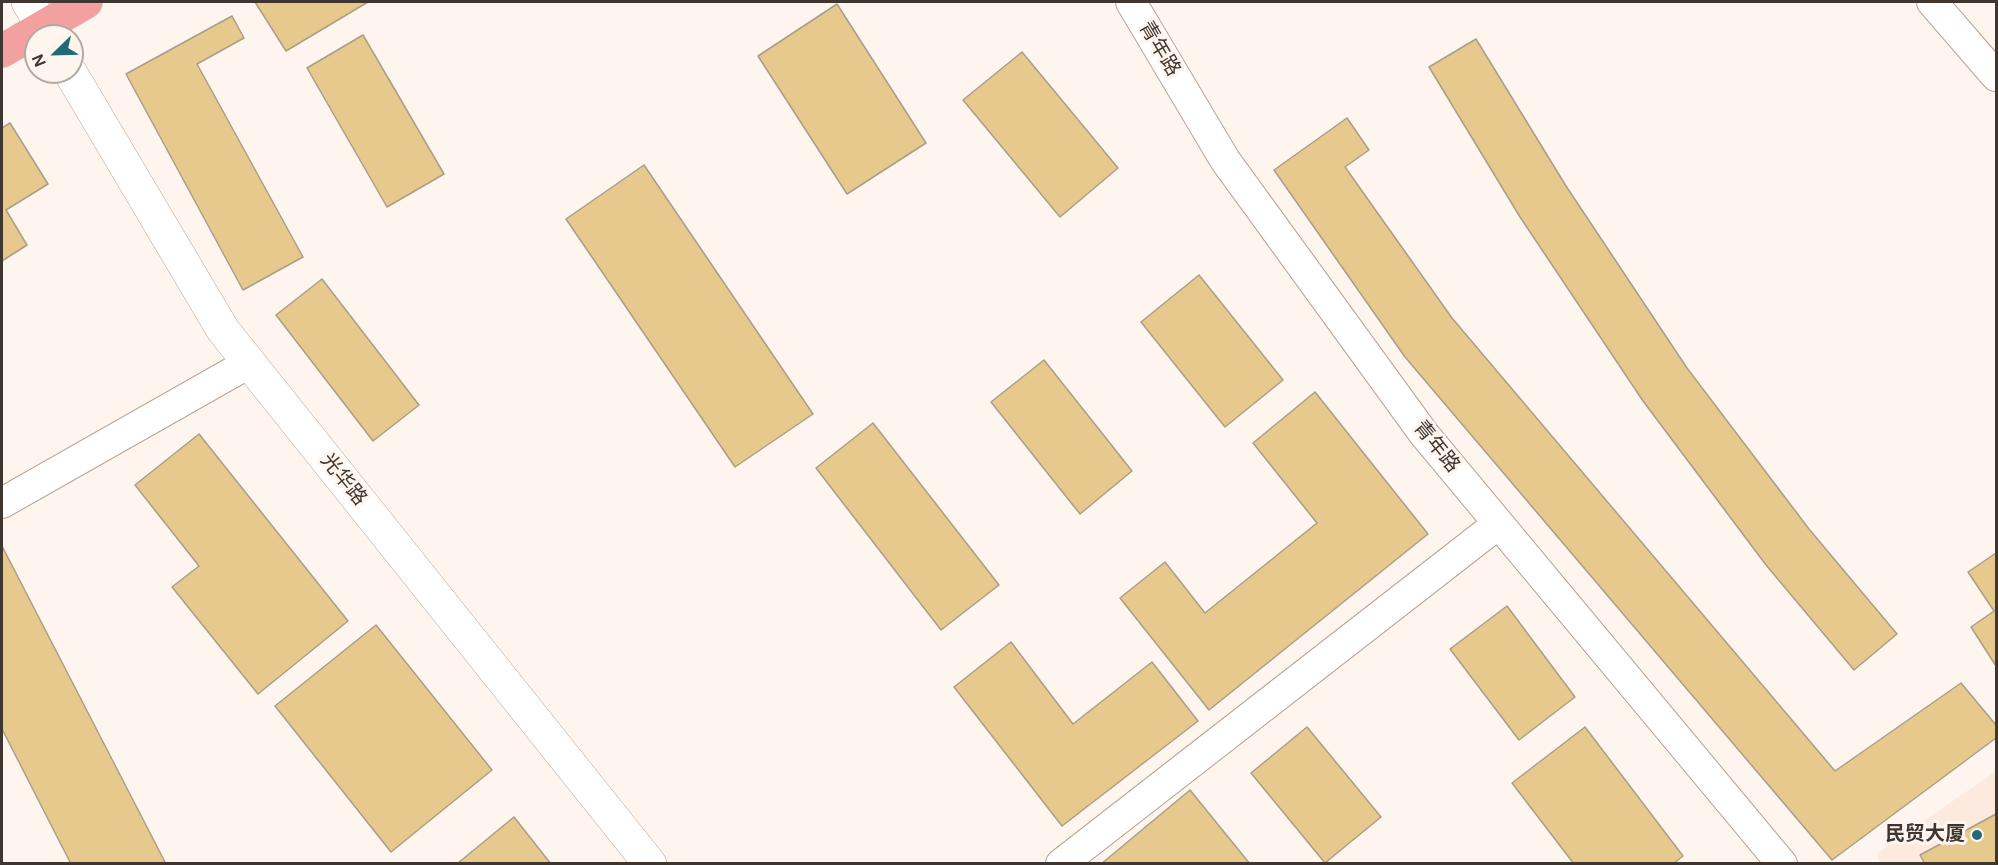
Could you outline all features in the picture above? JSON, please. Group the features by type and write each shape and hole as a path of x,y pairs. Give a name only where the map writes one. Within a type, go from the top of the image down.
{"main road":[{"path":"2,51 40,22 86,2"},
{"name":"光华路","path":"77,84 223,330 650,864"}],"street":[{"name":"青年路","path":"1131,2 1225,160 1424,434 1782,864"},
{"path":"1932,2 1996,76"},
{"path":"2,503 249,363"},
{"path":"1061,864 1498,524"}],"shaded area":[{"path":"1996,771 1996,863 1881,863 1876,854"}],"building":[{"path":"255,2 368,2 286,51"},
{"path":"837,4 926,143 847,194 758,56"},
{"path":"232,16 244,38 197,64 303,257 243,290 126,74"},
{"path":"363,35 444,174 387,207 307,68"},
{"path":"1476,39 1566,186 1687,368 1809,529 1897,634 1854,670 1766,565 1643,401 1520,217 1429,67"},
{"path":"1022,52 1118,168 1060,217 963,100"},
{"path":"1347,118 1369,150 1345,167 1452,318 1835,771 1961,683 1996,725 1996,738 1832,860 1405,357 1274,170"},
{"path":"10,123 48,184 6,210 27,245 2,261 2,128"},
{"path":"644,165 813,414 735,467 566,219"},
{"path":"1199,275 1283,380 1225,427 1141,322"},
{"path":"322,279 419,405 373,441 276,315"},
{"path":"1044,360 1132,471 1080,514 991,402"},
{"path":"1315,392 1428,534 1209,710 1120,598 1165,562 1205,613 1317,523 1253,443"},
{"path":"873,423 999,585 941,630 816,468"},
{"path":"199,434 348,621 258,694 172,587 199,566 135,485"},
{"path":"2,546 166,864 71,864 2,729"},
{"path":"1996,553 1996,666 1971,627 1994,611 1968,572"},
{"path":"1507,606 1575,697 1519,740 1450,649"},
{"path":"376,625 492,770 391,852 275,706"},
{"path":"1011,642 1073,724 1152,662 1198,721 1062,826 954,687"},
{"path":"1307,727 1381,817 1325,863 1251,773"},
{"path":"1585,727 1683,856 1673,864 1574,864 1512,783"},
{"path":"1190,790 1250,864 1101,864"},
{"name":"民贸大厦","path":"1996,814 1996,864 1925,864 1920,855"},
{"path":"514,817 551,864 458,864 458,863"}],"place":[{"name":"民贸大厦","path":"1977,835"}]}
